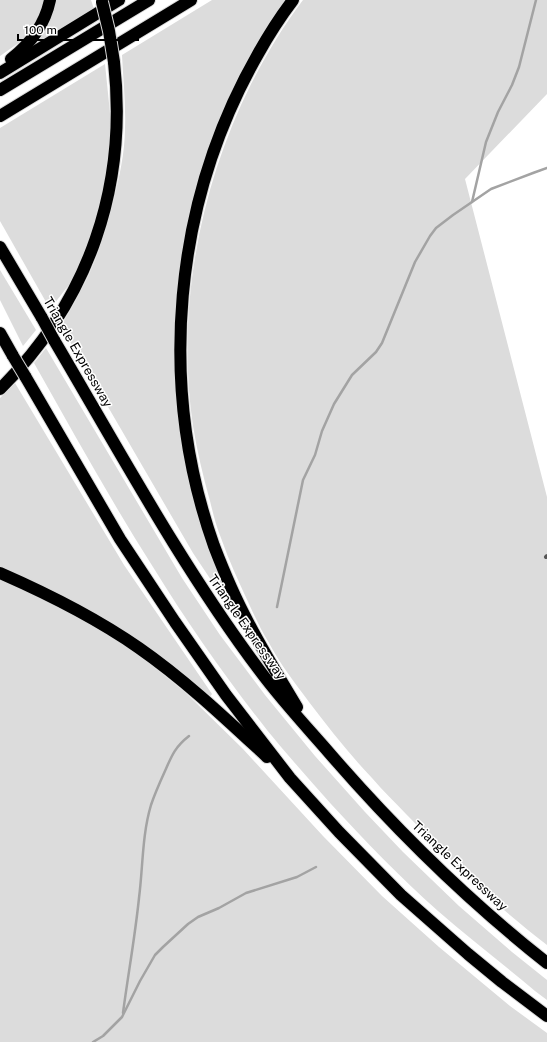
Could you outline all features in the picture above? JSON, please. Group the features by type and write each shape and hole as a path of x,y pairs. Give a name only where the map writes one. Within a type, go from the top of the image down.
{"highway":[{"path":"0,66 22,50 36,34 46,16 50,0"},
{"path":"0,73 119,0"},
{"path":"0,90 149,0"},
{"path":"0,116 191,0"},
{"path":"292,0 264,44 243,82 210,161 194,222 186,262 181,322 180,361 188,443 199,496 214,545 229,584 247,622 314,736"},
{"path":"0,389 30,357 56,320 79,280 97,237 109,193 116,148 117,101 110,31 102,1"},
{"name":"Triangle Expressway","path":"0,247 163,526 210,599 264,677 314,736 372,800 433,862 496,920 547,963"},
{"path":"0,333 120,539 226,695 290,778 339,832 401,895 468,954 547,1016"},
{"path":"0,573 66,604 139,648 184,683 290,778"}],"shaded area":[{"path":"0,0 46,0 30,35 0,56"},
{"path":"55,0 91,0 94,9 41,41 39,38 49,20"},
{"path":"212,0 287,0 195,197 179,411 233,604 229,607 193,553 61,326 85,283 95,261 113,203 123,156 125,137 122,55"},
{"path":"303,0 547,0 547,94 465,179 547,497 547,945 491,899 406,814 347,750 298,688 266,638 227,555 205,482 193,426 188,383 190,295 196,251 205,208 218,165 233,124 251,84 263,62 282,30"},
{"path":"105,64 111,140 102,194 93,229 83,257 72,281 50,309 0,221 0,128"},
{"path":"0,270 36,330 23,346 0,300"},
{"path":"46,348 182,578 220,635 265,695 315,756 403,852 459,906 547,980 547,1000 450,921 396,872 331,804 267,730 222,671 166,588 122,517 34,363"},
{"path":"15,383 124,565 212,694 209,698 195,685 0,569 0,398"},
{"path":"0,579 39,596 109,634 149,663 186,693 243,749 323,836 382,896 439,947 510,1006 547,1033 547,1042 0,1042"}],"waterway":[{"path":"472,202 486,142 519,67 536,0"},
{"path":"277,607 303,480 315,455 322,431 334,404 352,375 376,352 382,343 415,262 430,236 436,228 491,189 547,168"},
{"path":"123,1013 137,913 144,839 148,816 156,792 172,756 180,744 189,736"},
{"path":"93,1042 103,1036 122,1017 155,955 188,924 198,917 219,908 246,893 297,877 316,867"}]}
